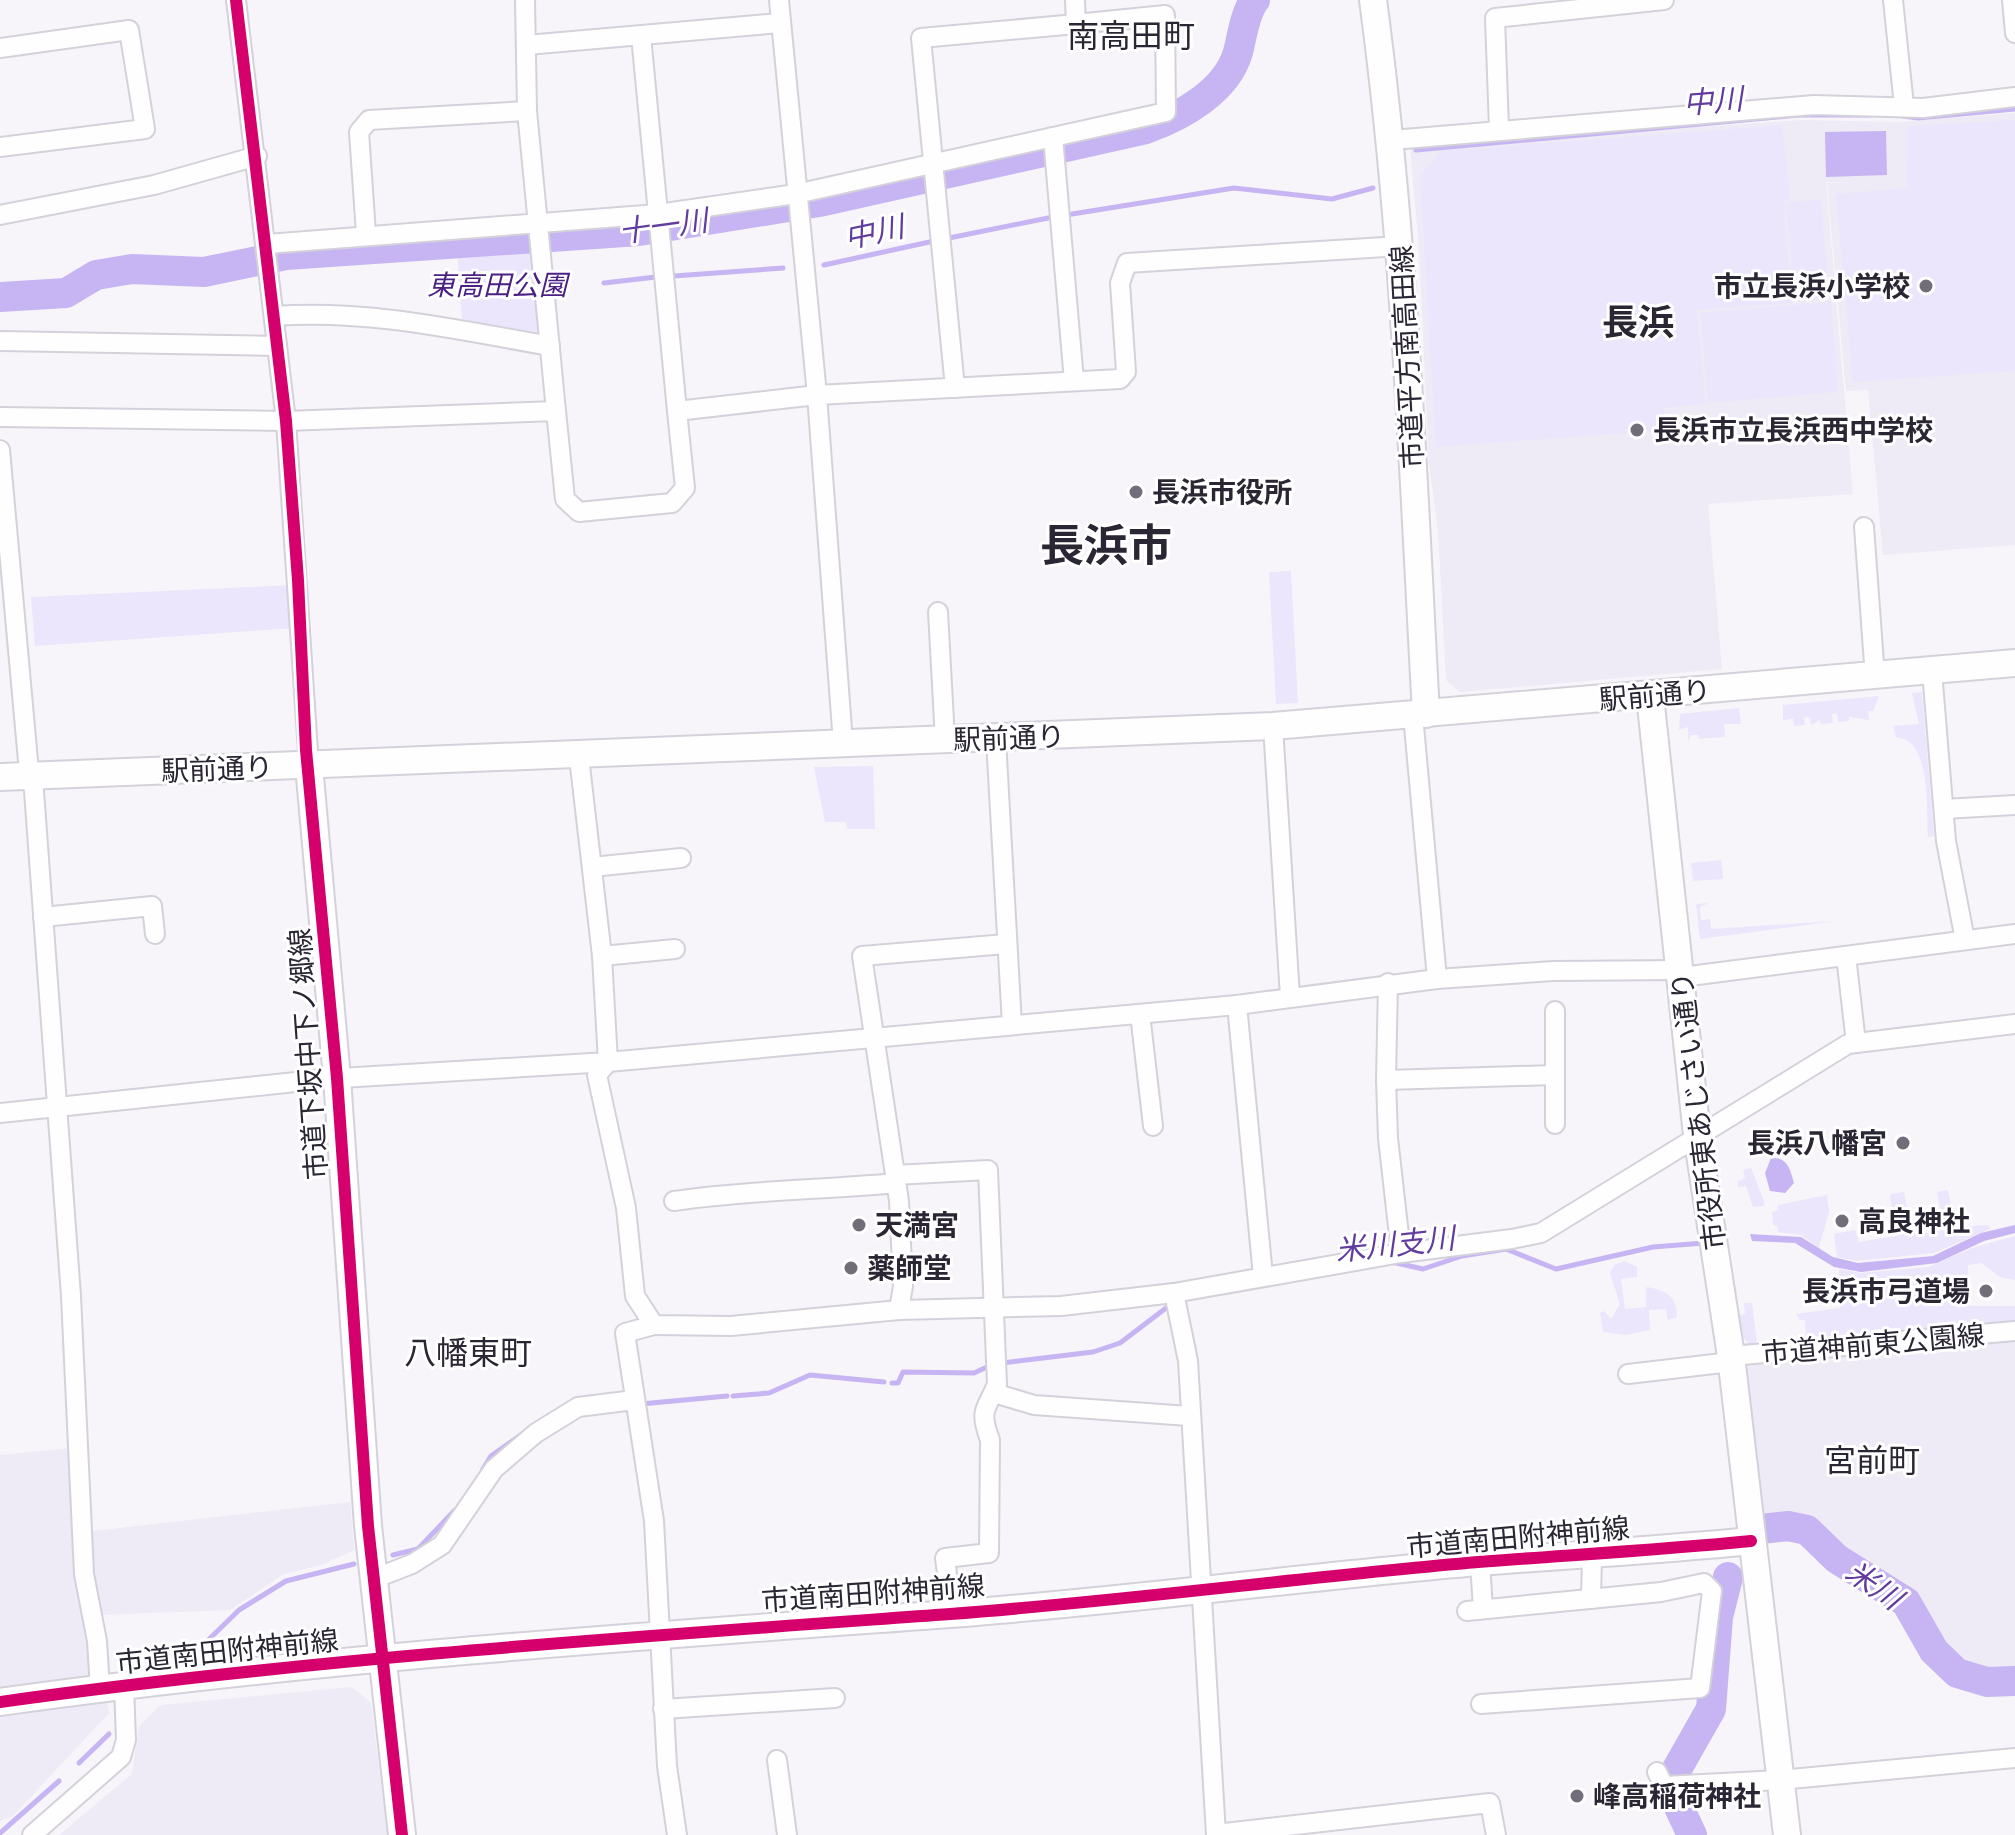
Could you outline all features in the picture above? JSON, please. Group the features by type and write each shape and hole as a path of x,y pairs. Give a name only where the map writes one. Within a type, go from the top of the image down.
{"street":[{"name":"市道下坂中下ノ郷線","path":"236,0 257,156 286,421 309,766 337,1078 344,1214 373,1579 402,1835"},
{"path":"525,0 527,111 565,499 579,512 672,503 685,488 641,36"},
{"path":"779,0 817,395 843,743"},
{"path":"1075,0 1076,24"},
{"name":"市道平方南高田線","path":"1373,0 1392,140 1401,246 1420,715"},
{"path":"1499,129 1495,18 1664,0"},
{"path":"1893,0 1904,106"},
{"path":"2012,0 2015,33"},
{"path":"268,255 366,234 539,232 659,223 797,204 935,173 1054,147 1166,112 1165,15 921,38 935,173 955,388"},
{"path":"527,45 780,23"},
{"path":"0,48 129,30 145,129 0,147"},
{"path":"1392,140 1814,105 1923,108 2015,97"},
{"path":"366,234 359,132 369,120 527,111"},
{"path":"1054,147 1074,381"},
{"path":"0,215 154,185 257,156"},
{"path":"677,411 817,395 1117,380 1124,375 1120,283 1127,263 1401,246"},
{"path":"274,316 324,312 369,315 550,346"},
{"path":"0,341 277,346"},
{"path":"0,417 286,421 556,411"},
{"path":"0,450 28,761 33,776 71,1296 84,1574 97,1641 126,1740 121,1757 32,1835"},
{"path":"1864,527 1875,677"},
{"path":"938,612 945,740"},
{"name":"駅前通り","path":"0,777 579,757 1273,726 2015,663"},
{"path":"1932,671 1944,809 1957,909 1960,908 1965,940"},
{"name":"市役所東あじさい通り","path":"1650,696 1697,1135 1731,1359 1739,1542 1787,1835"},
{"path":"1420,715 1437,979"},
{"path":"1273,726 1290,997"},
{"path":"996,739 1012,1025"},
{"path":"579,757 602,956 608,1062 597,1075 626,1208 635,1296 654,1325"},
{"path":"1944,809 2015,805"},
{"path":"592,867 681,858"},
{"path":"43,917 152,906 155,934"},
{"path":"0,1113 337,1078 608,1062 875,1040 1237,1005 1388,983 1553,971 1682,974 2015,934"},
{"path":"899,1310 903,1286 896,1179 862,956 1006,944"},
{"path":"602,956 675,949"},
{"path":"1846,956 1856,1043"},
{"path":"1388,983 1388,1138 1401,1253"},
{"path":"1237,1005 1263,1276"},
{"path":"1555,1011 1555,1124"},
{"path":"1140,1014 1153,1126"},
{"path":"677,1835 663,1709 654,1521 625,1333 654,1325 731,1326 899,1310 1061,1306 1174,1293 1401,1253 1541,1233 1848,1044 2015,1024"},
{"path":"1386,1080 1555,1075"},
{"path":"674,1201 743,1190 824,1190 988,1170 997,1384 984,1404 983,1422 990,1440 989,1553 945,1558 952,1614"},
{"path":"1174,1293 1188,1361 1216,1834 1490,1803 1496,1835"},
{"name":"市道神前東公園線","path":"1628,1374 1731,1359 2015,1331"},
{"path":"1731,1359 1728,1428 1737,1513 1731,1532 1739,1542"},
{"path":"994,1393 1034,1405 1189,1416"},
{"path":"373,1579 412,1564 442,1545 494,1469 536,1433 578,1407 634,1400"},
{"name":"市道南田附神前線","path":"0,1702 384,1657 658,1638 741,1626 952,1614 1480,1562 1739,1542"},
{"path":"1591,1599 1592,1555"},
{"path":"1480,1562 1475,1610 1661,1592 1704,1583 1710,1586 1712,1594 1700,1688 1481,1704"},
{"path":"663,1709 835,1698"},
{"path":"1668,1781 1780,1780 2015,1758"},
{"path":"777,1760 787,1835"}],"shaded area":[{"name":"長浜市立長浜西中学校","path":"2015,113 2015,545 1883,555 1868,390 1846,391 1827,183 1851,182 1826,182 1853,494 1708,504 1722,669 1460,692 1446,680 1438,530 1429,464 1419,249 1410,147 1802,120 1899,122"},
{"path":"1886,131 1887,175 1826,177 1825,132"},
{"path":"1771,1158 1785,1162 1789,1169 1794,1183 1785,1193 1770,1191 1765,1173"},
{"path":"2015,1225 2015,1233 1984,1241 1937,1263 1861,1272 1834,1267 1795,1243 1752,1241 1750,1234 1801,1237 1833,1257 1858,1263 1933,1256 1981,1233"},
{"path":"2015,1341 2015,1676 1995,1678 1962,1670 1950,1660 1912,1595 1846,1554 1816,1526 1790,1518 1765,1520 1755,1462 1747,1368 1752,1361"},
{"path":"71,1448 75,1533 350,1502 354,1550 321,1565 284,1574 230,1610 96,1615 109,1713 13,1816 0,1821 0,1455"},
{"path":"352,1687 371,1703 387,1835 59,1835 132,1774 139,1726 161,1705"}],"green space":[{"path":"2015,120 2015,371 1853,382 1836,194 1907,188 1908,126"},
{"path":"1782,125 1790,200 1784,201 1792,303 1697,310 1706,404 1664,408 1666,430 1436,447 1420,176 1441,151"},
{"path":"1821,200 1829,299 1794,301 1786,202"},
{"name":"東高田公園","path":"531,244 541,336 462,319 457,250"},
{"path":"1831,302 1838,392 1708,403 1700,313"},
{"path":"1291,571 1298,703 1276,704 1269,572"},
{"path":"295,585 295,628 35,646 31,597"},
{"path":"1922,692 1934,836 1928,837 1925,777 1921,762 1908,741 1896,737 1893,726 1919,724 1912,693"},
{"path":"1879,696 1873,711 1868,711 1869,720 1849,717 1849,721 1838,722 1837,713 1832,714 1833,723 1821,724 1820,720 1811,725 1810,717 1804,718 1805,725 1794,726 1793,718 1783,721 1783,705"},
{"path":"1739,708 1741,724 1724,724 1725,737 1699,739 1698,735 1691,735 1688,741 1688,727 1679,730 1680,714"},
{"path":"873,766 875,829 847,829 846,822 825,822 814,767"},
{"path":"1721,860 1723,879 1693,881 1691,863"},
{"path":"1709,903 1700,907 1701,920 1710,919 1711,929 1836,921 1700,939 1696,904"},
{"path":"1751,1168 1764,1206 1753,1207 1746,1186 1738,1187 1738,1181 1745,1178 1743,1170"},
{"path":"1948,1190 1955,1227 1989,1225 1990,1229 1934,1253 1857,1261 1837,1257 1834,1234 1855,1230 1859,1242 1896,1236 1890,1194 1904,1192 1911,1231 1919,1234 1944,1230 1937,1192"},
{"path":"1827,1195 1829,1211 1819,1248 1801,1235 1778,1232 1777,1226 1773,1225 1772,1212 1778,1210 1778,1205"},
{"path":"2015,1236 2015,1280 2000,1277 1981,1263 1968,1265 1970,1306 2015,1306 2015,1324 1806,1339 1805,1320 1800,1320 1796,1314 1840,1308 1839,1269 1861,1273 1929,1267 1972,1248"},
{"path":"1625,1261 1637,1267 1637,1277 1621,1279 1625,1309 1646,1307 1646,1287 1669,1295 1675,1304 1677,1317 1668,1320 1666,1309 1649,1310 1650,1330 1625,1335 1603,1332 1600,1313 1604,1311 1611,1319 1620,1304 1610,1273 1614,1265"},
{"path":"1744,1303 1752,1303 1757,1344 1749,1345 1744,1338 1738,1338 1735,1316 1745,1314"}],"waterway":[{"name":"十一川","path":"0,297 66,293 96,275 132,269 204,272 286,255 639,231 819,202 1146,129 1188,109 1224,79 1238,52 1246,18 1255,0"},
{"name":"中川","path":"1903,116 1918,118 2015,109"},
{"name":"中川","path":"1416,150 1799,115 1869,115"},
{"name":"中川","path":"1066,215 1234,188 1332,199 1373,188"},
{"name":"中川","path":"949,238 1053,217"},
{"name":"中川","path":"824,265 934,241"},
{"name":"中川","path":"674,276 783,268"},
{"name":"中川","path":"604,283 656,277"},
{"name":"米川支川","path":"1392,1262 1423,1269 1462,1256 1506,1249 1556,1269 1653,1247 1704,1243"},
{"name":"米川支川","path":"1002,1363 1093,1352 1120,1343 1170,1305"},
{"name":"米川支川","path":"892,1383 898,1383 903,1372 974,1373 987,1367"},
{"name":"米川支川","path":"733,1396 769,1393 810,1375 884,1382"},
{"name":"米川支川","path":"641,1404 727,1396"},
{"name":"米川支川","path":"483,1469 491,1456 542,1420"},
{"name":"米川支川","path":"393,1555 418,1549 455,1510"},
{"name":"米川","path":"1761,1529 1788,1526 1807,1530 1837,1559 1906,1602 1934,1651 1957,1673 1987,1682 2015,1681"},
{"name":"米川支川","path":"196,1652 239,1610 286,1581 354,1564"},
{"name":"米川","path":"1692,1835 1677,1803 1673,1776 1711,1709 1718,1617 1728,1577"},
{"name":"米川支川","path":"79,1763 109,1734"},
{"name":"米川支川","path":"0,1833 59,1781"}],"cycle path":[{"path":"236,0 286,421 306,750 337,1078 368,1526 402,1835"},
{"path":"0,1702 355,1661 1016,1609 1412,1568 1751,1541"}],"place":[{"name":"市立長浜小学校","path":"1926,286"},
{"name":"長浜市立長浜西中学校","path":"1637,430"},
{"name":"長浜市役所","path":"1136,492"},
{"name":"長浜八幡宮","path":"1903,1143"},
{"name":"高良神社","path":"1842,1221"},
{"name":"天満宮","path":"859,1225"},
{"name":"薬師堂","path":"851,1268"},
{"name":"長浜市弓道場","path":"1986,1291"},
{"name":"峰高稲荷神社","path":"1577,1796"}],"district":[{"name":"南高田町","path":"1131,36"},
{"name":"長浜","path":"1638,322"},
{"name":"長浜市","path":"1106,545"},
{"name":"八幡東町","path":"468,1353"},
{"name":"宮前町","path":"1872,1461"}]}
